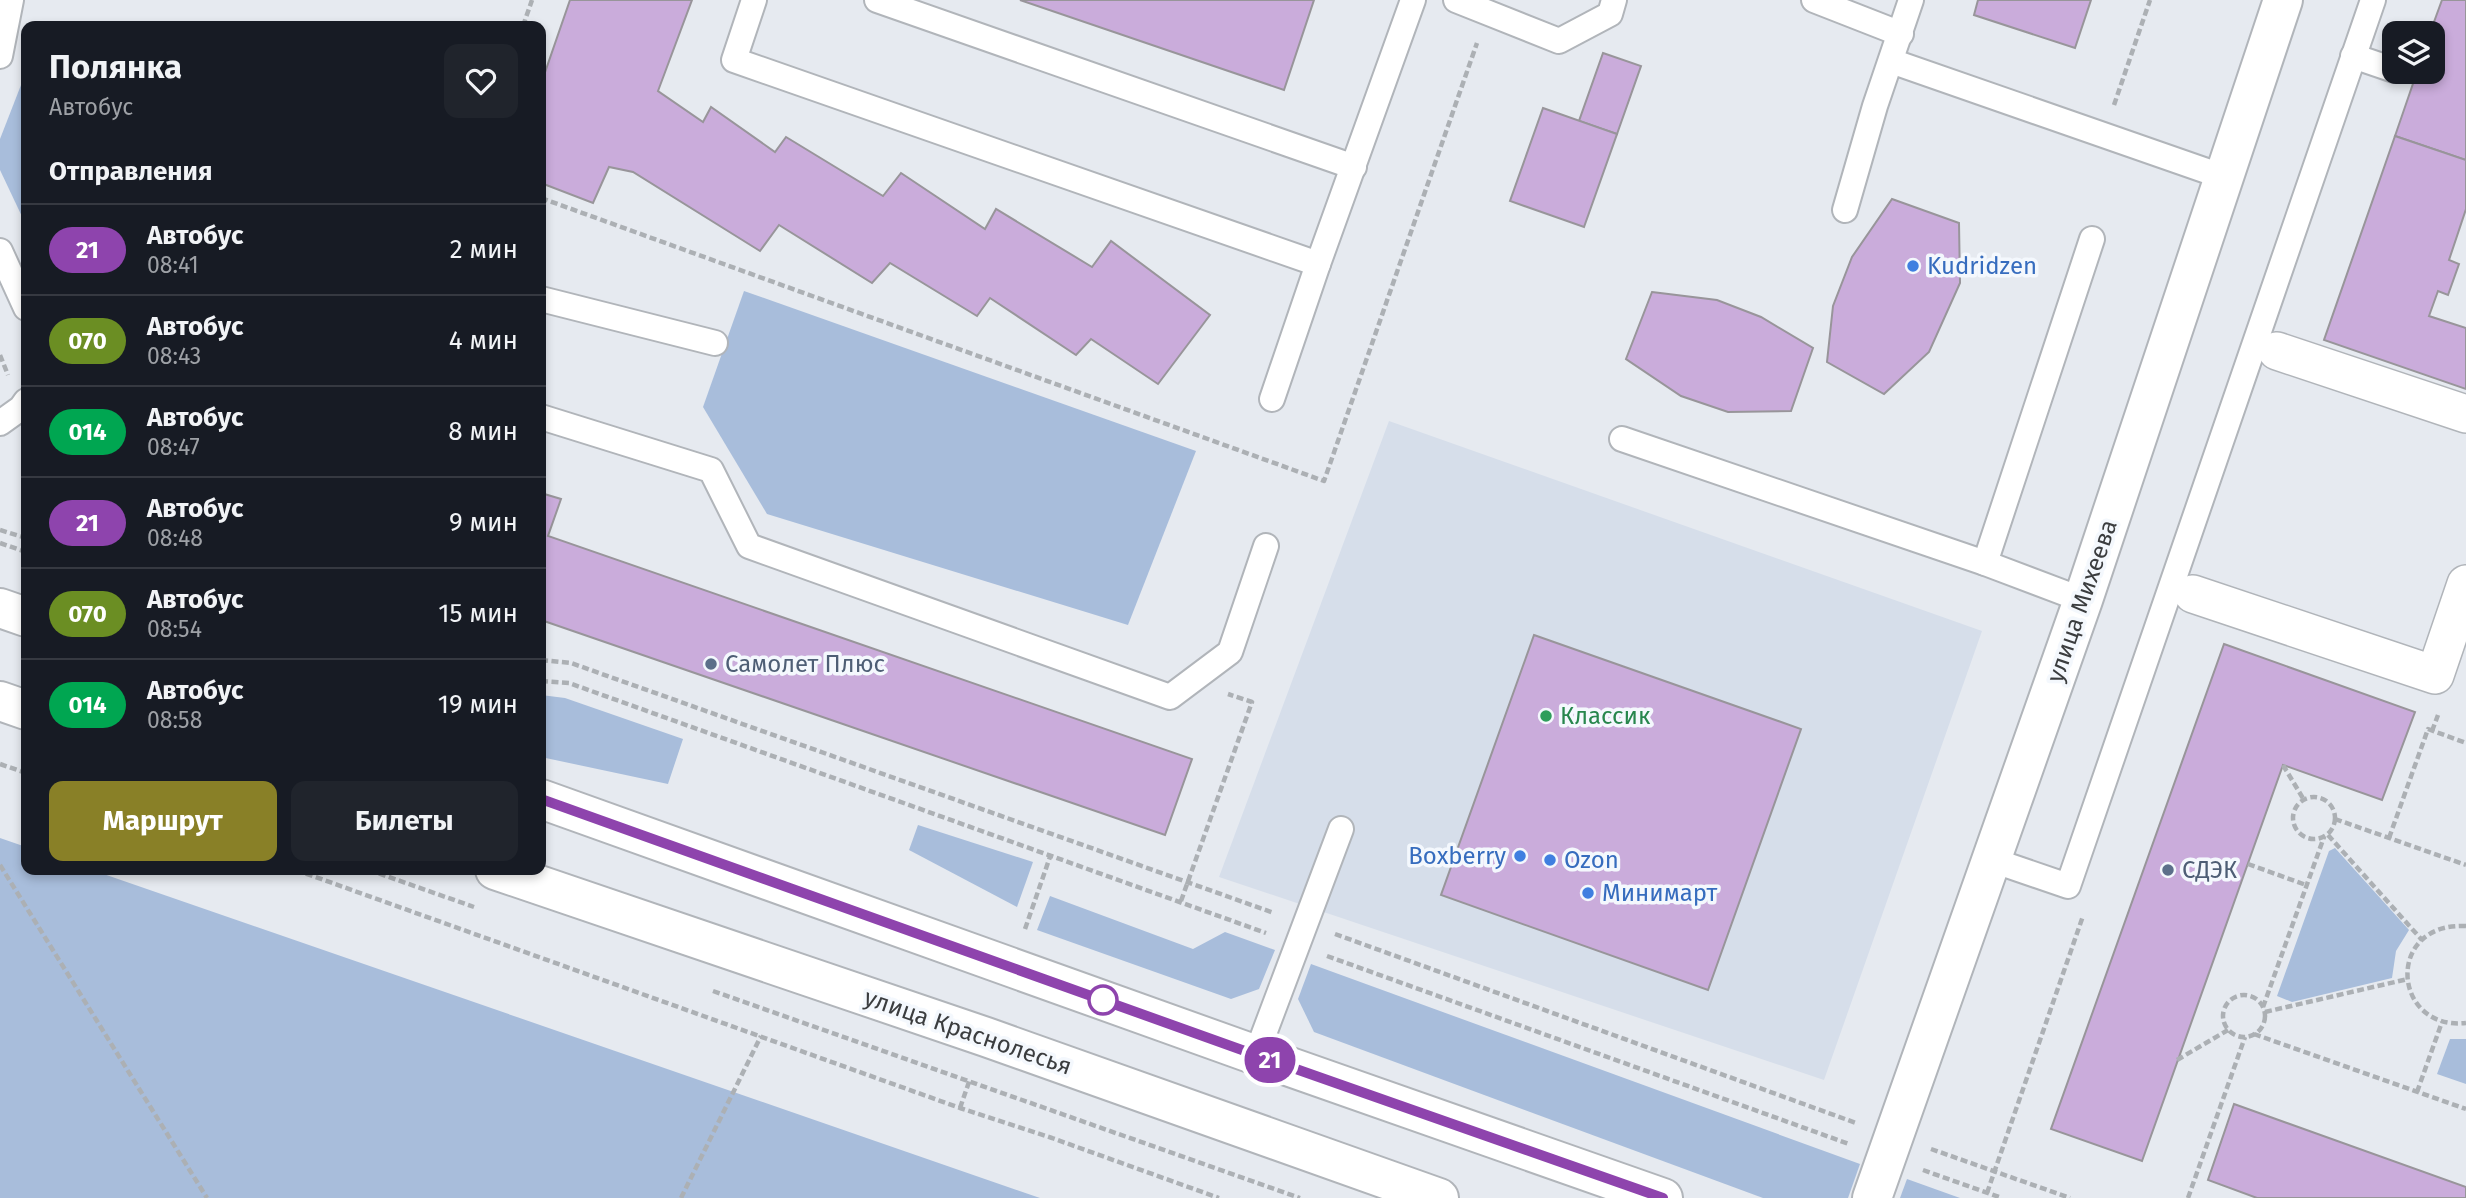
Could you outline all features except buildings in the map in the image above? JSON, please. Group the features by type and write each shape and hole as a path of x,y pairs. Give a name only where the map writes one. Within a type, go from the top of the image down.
{"street":[{"name":"улица Михеева","path":"1872,1198 2083,600 2283,0"},
{"path":"2277,351 2466,414"},
{"path":"2193,594 2435,675 2466,584"},
{"path":"0,607 21,615"},
{"path":"0,701 21,708"},
{"path":"546,801 1663,1198"},
{"name":"улица Краснолесья","path":"510,875 986,1037 1439,1198"}],"lane":[{"path":"0,57 10,0"},
{"path":"754,0 734,60 1318,264"},
{"path":"877,0 1354,167"},
{"path":"1272,400 1413,0"},
{"path":"1456,0 1559,41 1610,14 1614,0"},
{"path":"1814,0 1901,34"},
{"path":"1845,210 1875,106 1911,0"},
{"path":"1992,860 2068,886 2372,0"},
{"path":"2353,56 2382,66"},
{"path":"1891,61 2224,177"},
{"path":"1985,562 2092,239"},
{"path":"0,251 21,297"},
{"path":"546,300 715,343"},
{"path":"0,423 21,408"},
{"path":"546,419 711,470 749,546 1170,697 1230,652 1266,547"},
{"path":"1622,439 1985,562 2083,600"},
{"path":"1256,1055 1341,829"}],"path":[{"path":"525,21 532,0"},
{"path":"2104,134 2150,0"},
{"path":"546,200 1324,481 1488,12"},
{"path":"0,530 21,536"},
{"path":"0,543 21,550"},
{"path":"1181,901 1252,702 1191,681"},
{"path":"2389,838 2428,729 2466,743"},
{"path":"0,764 21,771"},
{"path":"2283,765 2304,800"},
{"path":"2311,797 2322,798 2331,805 2336,814 2335,819 2335,826 2319,840 2307,838 2298,832 2293,822 2294,811 2304,800 2311,797"},
{"path":"2335,819 2466,866"},
{"path":"2264,1009 2261,1002 2252,996 2240,994 2230,999 2224,1009 2223,1020 2228,1030 2237,1036 2245,1037 2254,1034 2264,1023 2264,1009 2326,836"},
{"path":"2326,836 2422,940"},
{"path":"2248,864 2306,886"},
{"path":"0,865 207,1198"},
{"path":"310,875 1219,1198"},
{"path":"383,875 486,911"},
{"path":"2466,926 2449,926 2432,931 2422,940 2410,957 2408,979 2409,991 2418,1006 2431,1017 2442,1022 2466,1023"},
{"path":"2264,1009 2408,979"},
{"path":"709,989 1300,1198"},
{"path":"2417,1092 2442,1022"},
{"path":"2178,1060 2228,1030"},
{"path":"2254,1034 2466,1110"},
{"path":"681,1198 761,1036"},
{"path":"2188,1198 2245,1037"}],"shaded area":[{"path":"21,85 21,214 0,170 0,139"},
{"path":"744,291 1196,451 1128,625 767,514 703,407"},
{"path":"1389,421 1982,631 1824,1080 1219,877"},
{"path":"546,696 565,698 683,739 668,784 546,758"},
{"path":"918,825 1033,862 1017,907 909,850"},
{"path":"0,838 21,845 21,875 106,875 1040,1198 0,1198"},
{"path":"2335,848 2409,930 2396,951 2392,978 2292,1002 2277,996 2329,851"},
{"path":"1050,896 1193,949 1225,932 1275,950 1259,989 1231,999 1037,930"},
{"path":"1311,964 1860,1164 1848,1198 1763,1198 1314,1032 1298,999"},
{"path":"2450,1039 2466,1039 2466,1084 2437,1074"},
{"path":"1907,1179 1960,1198 1900,1198"}],"bus line":[{"name":"21","path":"546,801 768,882 1663,1198"}],"place":[{"name":"Kudridzen","path":"1913,266"},
{"name":"Самолет Плюс","path":"711,664"},
{"name":"Классик","path":"1546,716"},
{"name":"Boxberry","path":"1520,856"},
{"name":"Ozon","path":"1550,860"},
{"name":"СДЭК","path":"2168,870"},
{"name":"Минимарт","path":"1588,893"}]}
